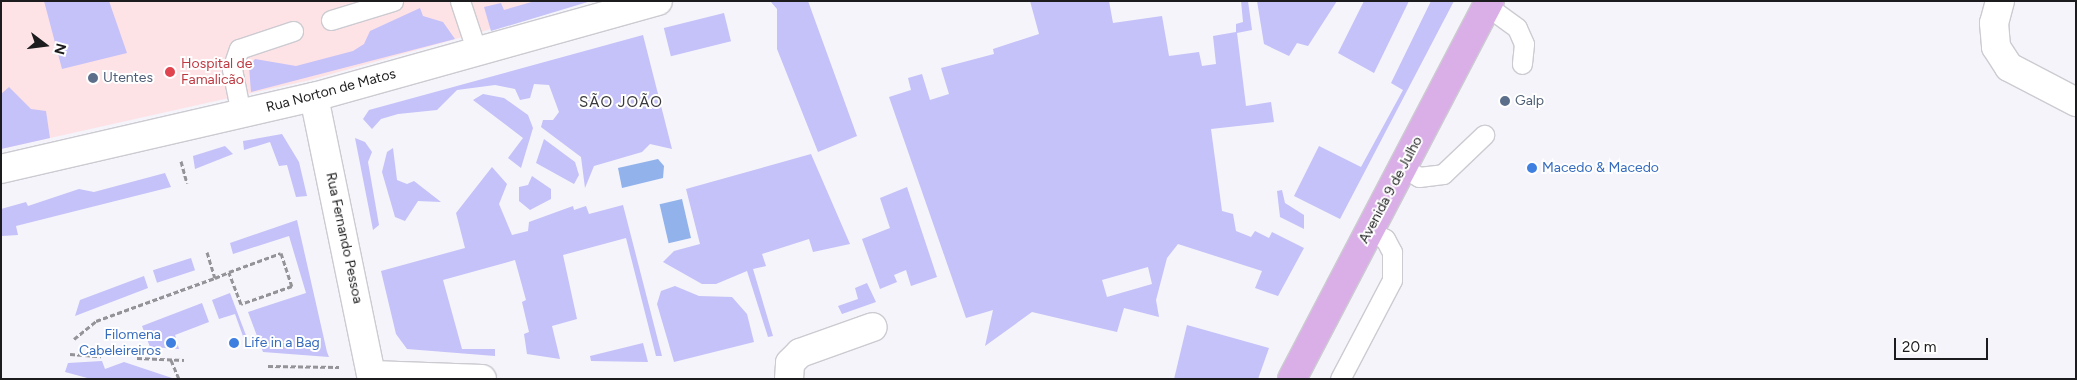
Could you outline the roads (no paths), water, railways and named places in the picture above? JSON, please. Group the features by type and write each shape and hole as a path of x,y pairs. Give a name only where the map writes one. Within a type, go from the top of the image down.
{"main road":[{"name":"Avenida 9 de Julho","path":"1292,379 1488,4"}],"street":[{"name":"Rua Norton de Matos","path":"1,169 314,97 658,1"},
{"path":"2000,1 1994,23 1996,47 2009,67 2076,102"},
{"name":"Rua Fernando Pessoa","path":"314,97 372,377"},
{"path":"789,379 790,363 800,353 873,327"},
{"path":"372,377 482,379"}],"lane":[{"path":"330,20 393,1"},
{"path":"460,1 477,52"},
{"path":"1488,4 1517,28 1524,44 1522,64"},
{"path":"241,114 232,69 239,49 293,31"},
{"path":"1403,168 1420,177 1443,174 1484,135"},
{"path":"1340,379 1392,280 1392,252 1385,239 1370,231"}],"water":[{"path":"658,159 664,166 663,178 622,188 618,168"},
{"path":"682,199 691,238 669,243 660,204"}],"place":[{"name":"Hospital de Famalicão","path":"170,72"},
{"name":"Utentes","path":"93,78"},
{"name":"Galp","path":"1505,101"},
{"name":"Macedo & Macedo","path":"1532,168"},
{"name":"Filomena Cabeleireiros","path":"171,343"},
{"name":"Life in a Bag","path":"234,343"}],"district":[{"name":"SÃO JOÃO","path":"621,103"}]}
